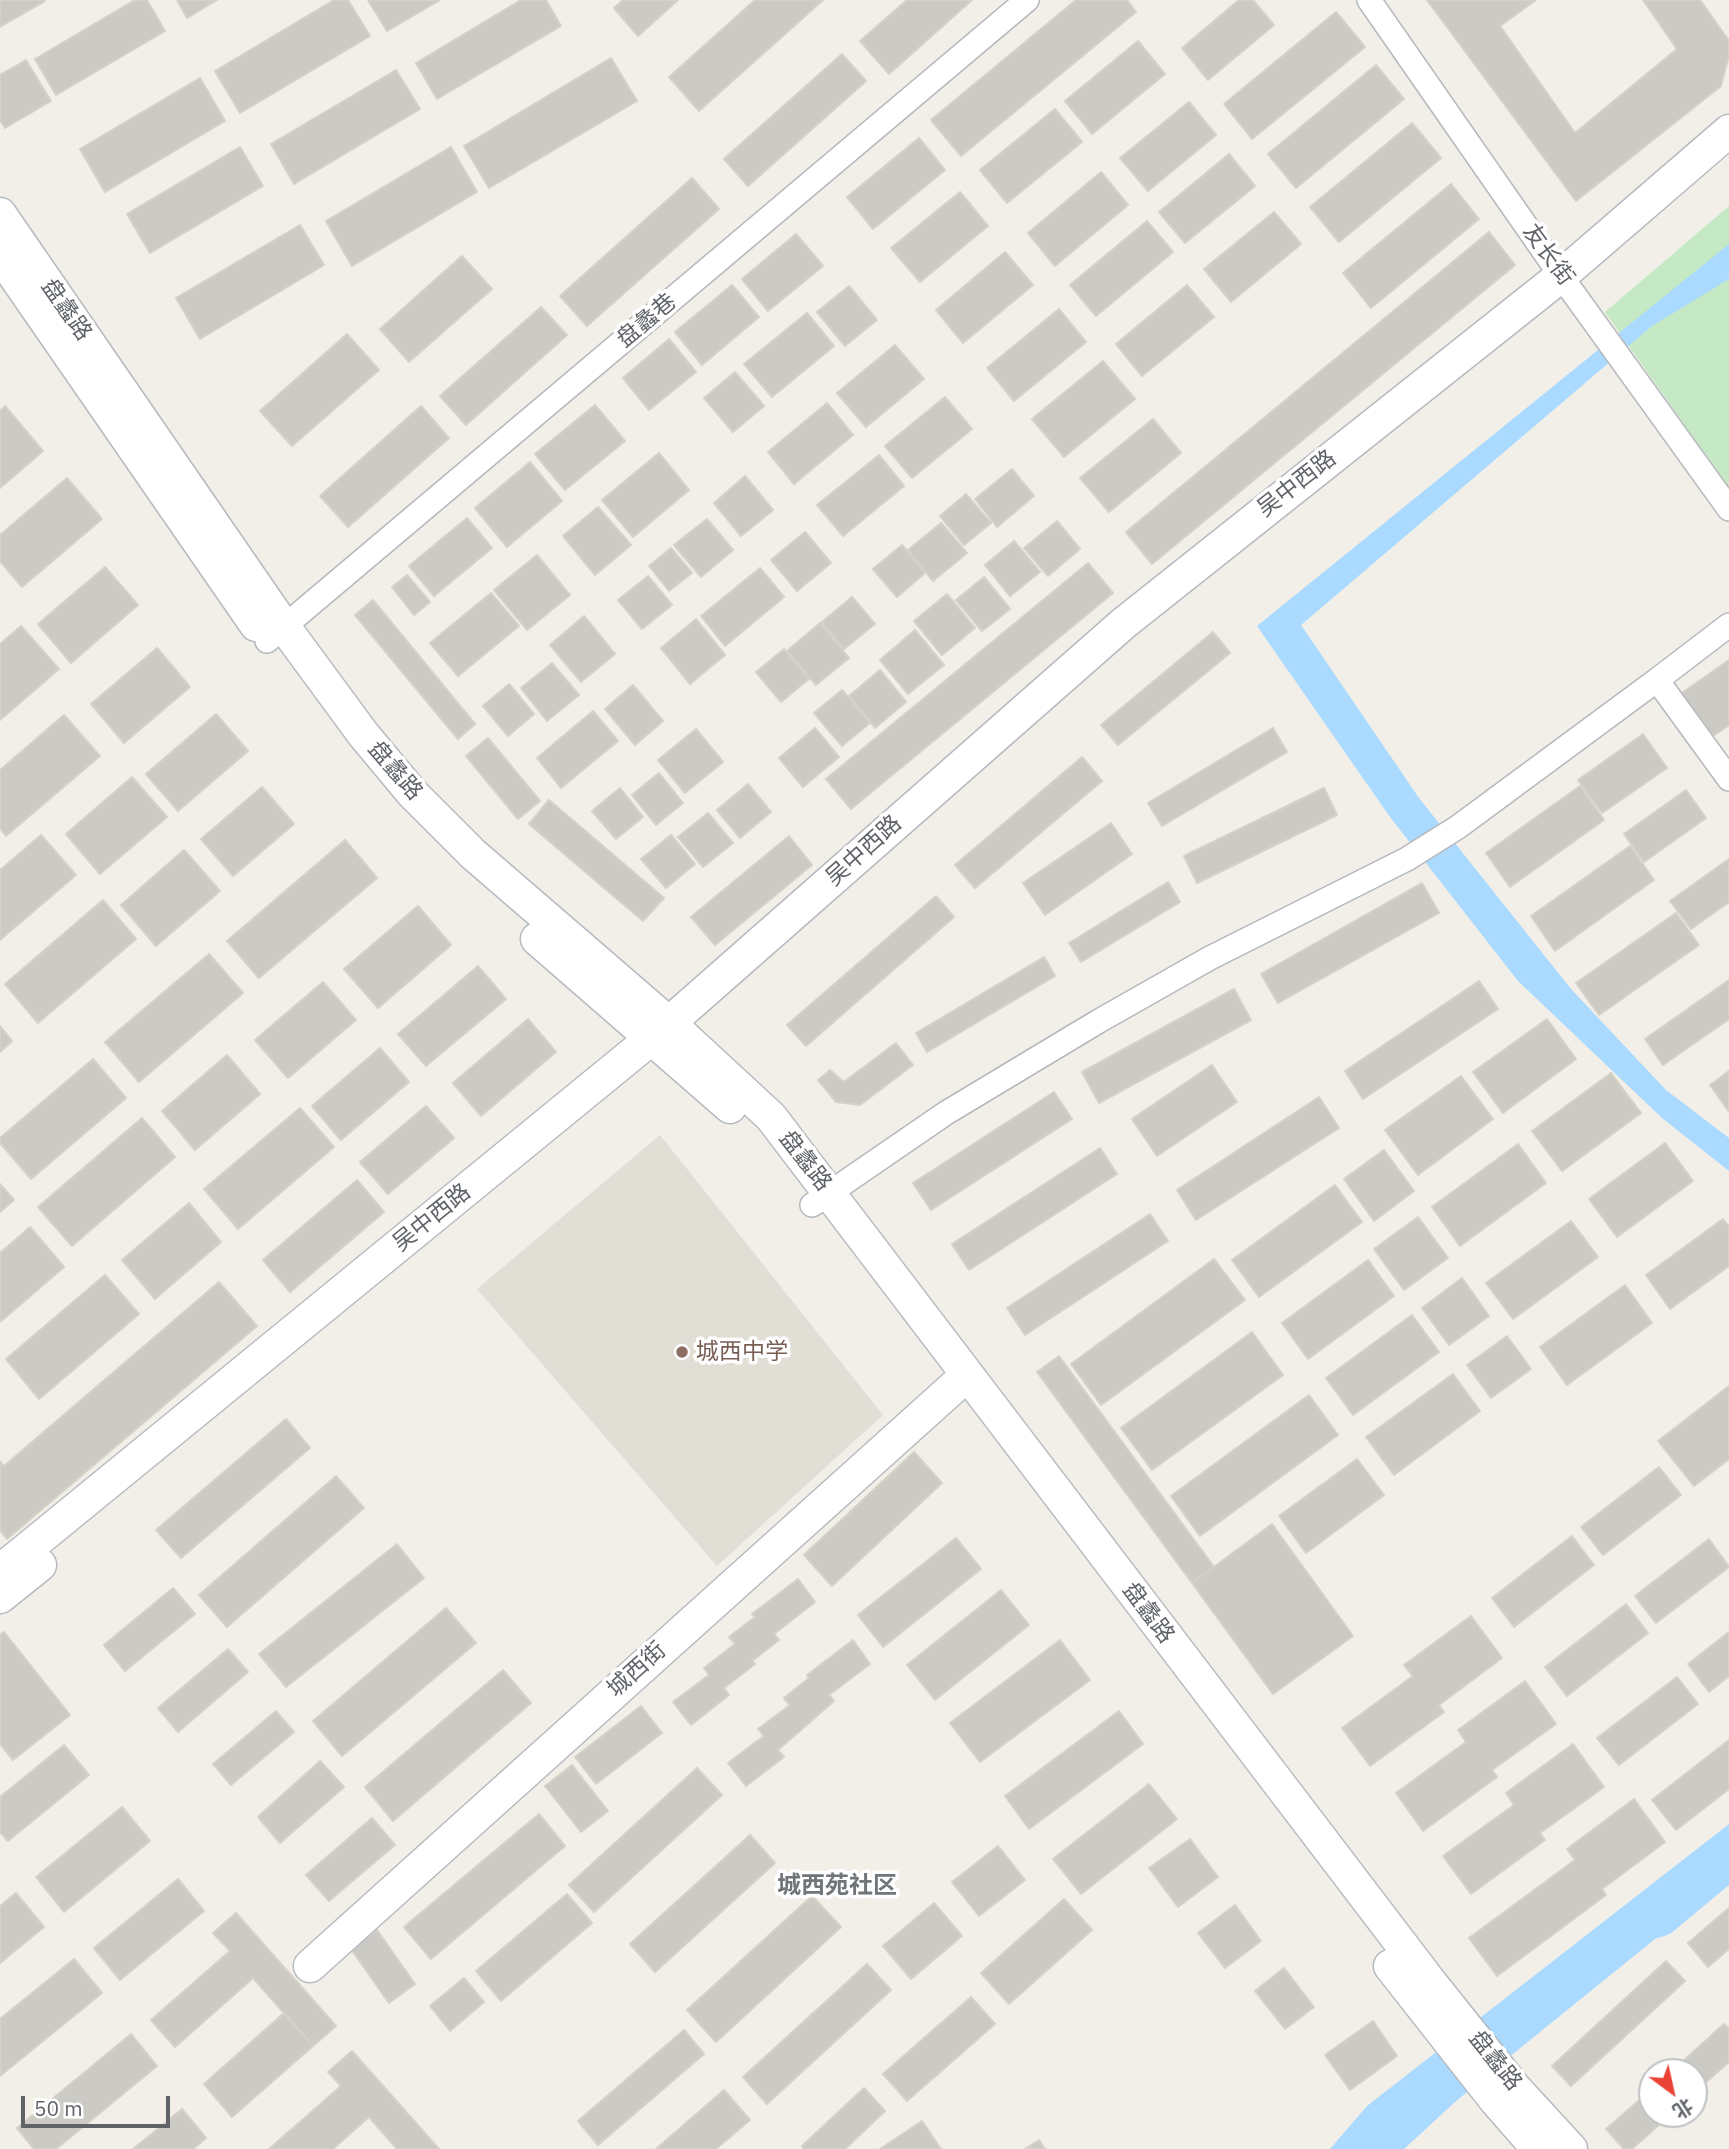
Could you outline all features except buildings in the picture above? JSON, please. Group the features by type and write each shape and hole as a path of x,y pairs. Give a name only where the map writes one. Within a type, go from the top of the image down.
{"main road":[{"name":"吴中西路","path":"1567,284 1729,131"},
{"name":"吴中西路","path":"0,1597 669,1038 1137,639 1567,284 1729,158"},
{"name":"盘蠡路","path":"0,214 276,634 325,721 405,816 458,870 669,1038 820,1198 957,1383 1422,1990 1505,2094 1538,2149"},
{"name":"盘蠡路","path":"0,255 276,634"},
{"name":"吴中西路","path":"0,1571 669,1038"},
{"name":"城西街","path":"310,1966 957,1383"},
{"name":"盘蠡路","path":"1505,2094 1571,2149"}],"street":[{"name":"盘蠡巷","path":"276,634 1027,0"},
{"name":"友长街","path":"1368,0 1729,509"},
{"path":"820,1198 946,1112 1121,1008 1210,958 1407,859 1458,827 1729,625"},
{"path":"1657,680 1729,779"}],"shaded area":[{"name":"城西中学","path":"660,1135 883,1415 717,1566 477,1289"}],"green space":[{"path":"1729,206 1729,488 1605,312"}],"water":[{"path":"1729,244 1729,279 1652,326 1301,625 1419,798 1571,989 1666,1090 1729,1138 1729,1171 1662,1118 1518,981 1390,817 1257,626"},
{"path":"1729,1824 1729,1885 1670,1934 1655,1939 1455,2102 1404,2149 1330,2149 1367,2106"}],"place":[{"name":"城西中学","path":"682,1352"}],"district":[{"name":"城西苑社区","path":"837,1886"}]}
